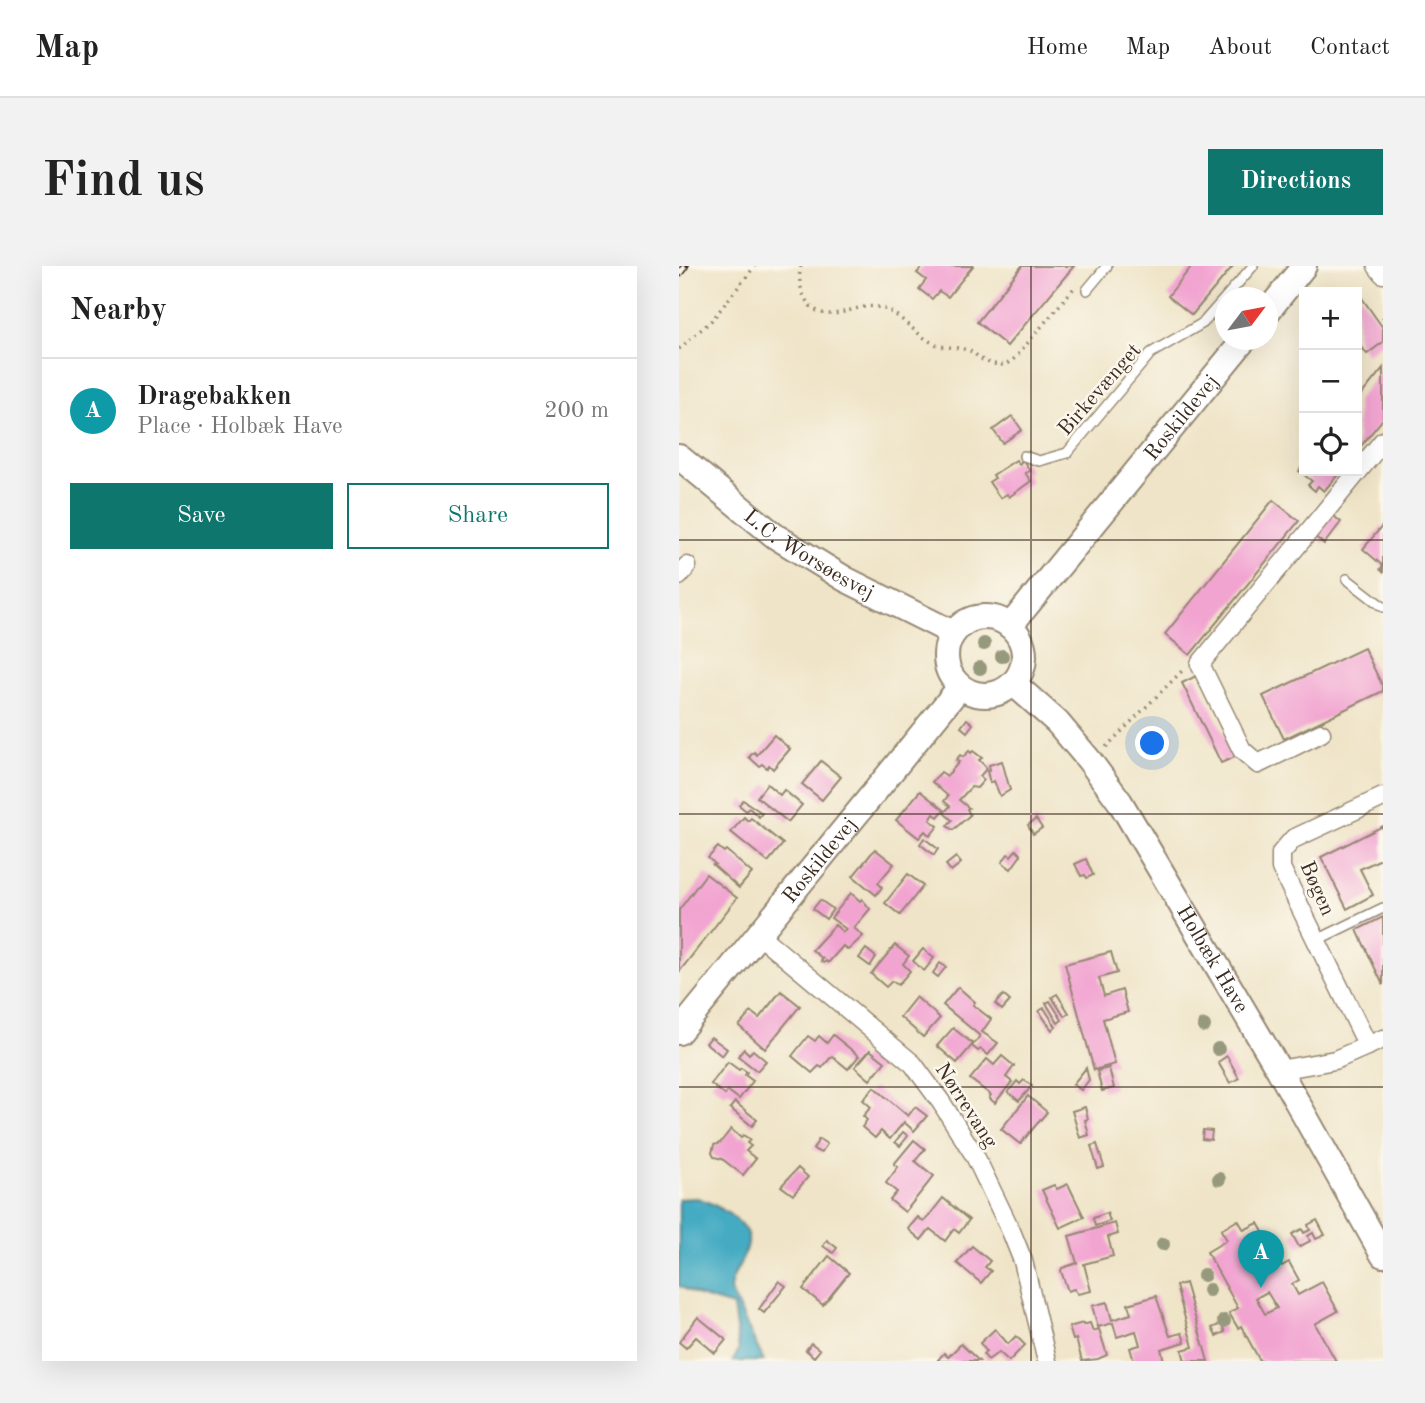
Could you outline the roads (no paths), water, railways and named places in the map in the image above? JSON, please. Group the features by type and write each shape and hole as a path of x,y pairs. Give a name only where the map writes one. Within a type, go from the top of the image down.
{"street":[{"path":"1278,298 1304,266"},
{"path":"1377,266 1383,274"},
{"name":"Roskildevej","path":"1010,626 1236,350"},
{"path":"1321,733 1258,764 1242,750 1200,664 1383,441"},
{"name":"L.C. Worsøesvej","path":"679,457 775,536 845,579 953,633"},
{"path":"986,616 999,619 1010,626 1020,638 1024,654 1022,670 1013,683 1002,691 987,695 973,694 960,687 952,678 945,655 947,643 953,633 962,624 986,616"},
{"name":"Holbæk Have","path":"1013,683 1057,722 1089,760 1144,840 1279,1070 1383,1255"},
{"name":"Roskildevej","path":"679,1032 960,687"},
{"name":"Bøgen","path":"1279,1070 1335,1060 1376,1043 1317,940 1281,868 1280,853 1293,839 1383,797"},
{"name":"Nørrevang","path":"759,935 913,1064 941,1102 972,1150 1014,1238 1023,1261 1047,1361"}],"lane":[{"path":"1087,290 1107,266"},
{"name":"Birkevænget","path":"1024,456 1039,461 1067,453 1151,353 1203,323 1253,266"},
{"path":"1347,579 1383,607"},
{"path":"1317,940 1383,908"}],"water":[{"path":"697,1198 730,1214 747,1235 747,1249 733,1277 730,1290 764,1361 733,1361 739,1350 733,1306 699,1296 679,1286 679,1199"}],"railway":[{"path":"679,274 685,266"}],"place":[{"name":"Dragebakken","path":"1261,1288"}]}
